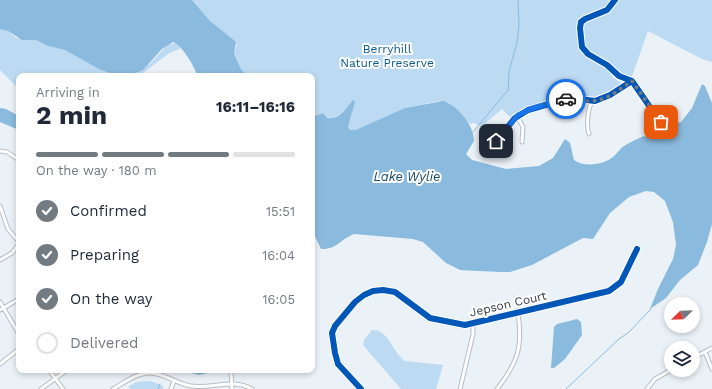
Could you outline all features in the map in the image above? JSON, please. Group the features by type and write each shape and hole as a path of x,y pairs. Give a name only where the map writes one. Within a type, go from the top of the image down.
{"street":[{"path":"615,0 608,10 581,22 582,47 588,54 607,65 620,76 632,81 661,122"},
{"path":"496,141 517,116 533,108 570,98 579,98 592,101 607,96 632,81"},
{"path":"590,134 588,128 588,110 592,101"},
{"path":"517,116 523,127 522,142"},
{"path":"0,151 10,154 16,158"},
{"path":"0,206 8,229 16,239"},
{"path":"0,260 12,253 16,247"},
{"name":"Jepson Court","path":"361,389 338,364 332,337 335,326 355,302 364,295 383,290 395,292 430,318 465,325 473,324 609,291 621,282 637,249"},
{"path":"0,310 16,301"},
{"path":"0,302 16,329"},
{"path":"497,389 513,367 517,356 521,332 518,313"},
{"name":"Jepson Court","path":"460,389 474,334 473,324"},
{"path":"700,354 712,348"},
{"path":"0,364 16,351"},
{"path":"705,352 712,369"},
{"path":"52,373 63,389"},
{"path":"41,389 63,373"},
{"path":"231,373 232,389"},
{"path":"113,389 136,376 155,374 196,387 232,383 244,385 252,389"},
{"path":"647,389 655,379 664,374"},
{"path":"171,389 174,381"}],"green space":[{"name":"Berryhill Nature Preserve","path":"192,0 712,0 712,62 702,59 648,31 631,79 609,75 621,83 621,86 601,98 589,100 580,97 560,98 533,107 512,119 502,109 482,126 474,123 470,124 452,106 440,101 405,108 366,127 357,130 350,130 347,123 351,117 352,101 342,113 335,117 327,118 323,113 315,116 315,73 245,73 241,69 234,54 237,44 210,21"},
{"path":"0,29 8,31 16,38 36,40 48,46 65,50 108,73 16,73 16,86 0,70"},
{"path":"176,43 181,48 168,54 143,73 134,73 150,64 167,45"},
{"path":"372,330 383,333 397,353 405,361 443,365 436,389 401,389 363,345 364,340"},
{"path":"151,381 163,386 163,389 131,389 128,387 136,382"}],"water":[{"path":"0,0 192,0 210,21 236,42 234,54 241,69 245,73 196,73 188,57 180,47 173,42 162,49 143,70 135,73 109,73 65,50 48,46 36,40 22,40 8,31 0,29"},
{"name":"Lake Wylie","path":"702,84 705,86 712,103 712,224 698,265 680,280 667,297 664,297 664,299 650,309 673,259 676,245 673,222 665,201 654,192 646,191 629,197 610,213 593,239 583,238 532,265 510,272 460,270 446,263 423,242 413,239 354,234 331,248 321,249 315,236 315,116 323,113 327,118 336,117 342,113 353,100 355,102 348,126 350,130 356,130 405,108 443,101 449,103 464,117 473,135 474,141 466,154 472,160 506,169 539,166 553,158 565,139 570,143 574,160 582,164 597,164 612,158 622,147 631,142 658,132 669,125 681,122 692,108"},
{"path":"0,108 6,109 16,114 16,129 0,122"},
{"path":"577,319 581,322 582,335 565,359 554,368 551,368 554,327 557,324"},
{"path":"191,373 208,373 199,375"}],"waterway":[{"path":"473,132 508,90 509,72 517,42 519,24 518,0"},
{"path":"566,389 619,339 629,332 651,309"},
{"path":"158,389 160,384"}],"cycle path":[{"path":"615,0 607,10 581,22 580,28 582,47 588,54 607,65 619,76 632,81 661,123"},
{"path":"496,141 515,118 528,110 570,98 595,101 610,95 632,81"},
{"path":"361,389 338,364 332,333 335,326 355,302 364,295 373,291 383,290 395,292 430,318 465,325 609,291 621,282 637,249"}],"way so far":[{"path":"566,99 581,98 595,101 610,95 632,81 635,88 661,122"}],"route":[{"path":"496,141 518,115 541,105 566,99"}]}
